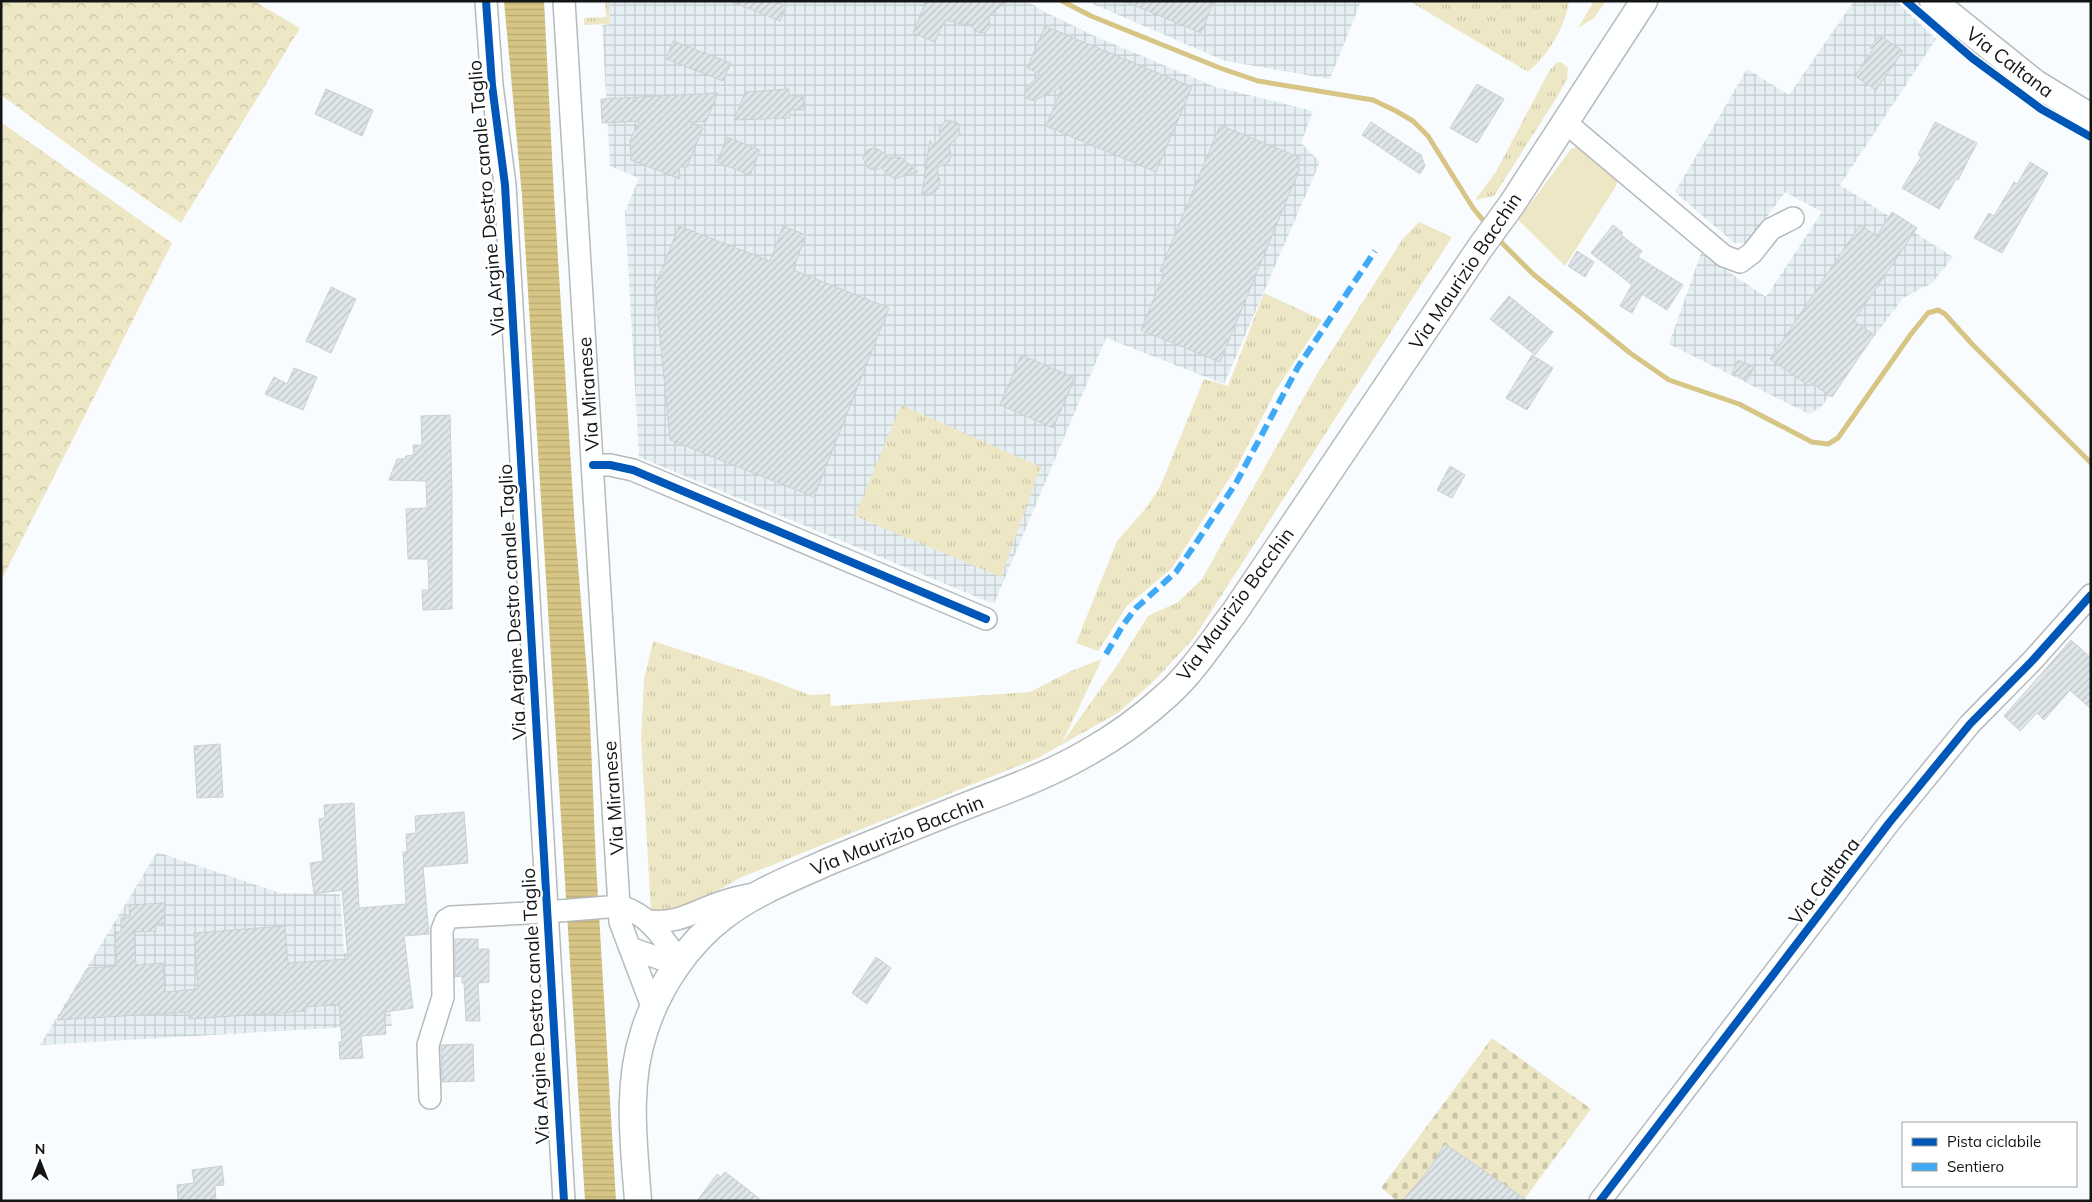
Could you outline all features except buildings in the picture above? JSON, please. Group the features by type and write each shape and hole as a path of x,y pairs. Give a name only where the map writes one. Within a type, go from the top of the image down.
{"main road":[{"name":"Via Maurizio Bacchin","path":"653,1009 665,984 680,962 700,938 725,916 766,891 889,836 1046,774 1085,754 1124,730 1169,694 1200,658 1234,613 1480,248 1512,204 1644,1"},
{"name":"Via Caltana","path":"1933,1 2034,83 2091,117"},
{"path":"638,1201 632,1114 633,1090 638,1050 653,1009"}],"street":[{"name":"Via Argine Destro canale Taglio","path":"486,1 492,85 505,185 554,911 564,1201"},
{"name":"Via Miranese","path":"564,1 593,465 614,906 653,1009"},
{"path":"1565,122 1724,256 1740,262 1752,253 1771,229 1793,218"},
{"path":"593,465 610,465 633,470 986,619"},
{"name":"Via Caltana","path":"1600,1201 1889,823 1970,724 2032,661 2091,595"},
{"path":"649,921 672,921 688,917 721,902 766,891"},
{"path":"430,1098 428,1046 443,997 442,930 446,920 451,917 614,906 630,909 649,921 658,930 680,962"},
{"path":"630,948 662,959 680,962"}],"shaded area":[{"path":"504,1 544,1 575,529 589,697 596,863 616,1201 585,1201 522,196"},
{"path":"609,1 1027,1 1045,12 1099,38 1216,87 1313,111 1301,143 1320,162 1224,384 1106,338 994,604 639,457 625,212 639,178 610,166 602,25 610,24"},
{"path":"1086,1 1361,1 1330,79 1225,61"},
{"path":"1854,1 1896,1 1936,39 1840,185 1953,257 1932,283 1903,298 1821,407 1809,414 1669,344 1701,253 1766,297 1822,212 1785,192 1748,243 1734,243 1675,192 1747,69 1789,95"},
{"path":"157,852 280,893 340,894 344,953 386,953 392,1026 40,1045"}],"green space":[{"path":"1,1 254,1 300,28 181,223 96,165 1,95"},
{"path":"605,1 609,1 610,24 584,25 584,18 606,17"},
{"path":"1409,1 1569,1 1560,31 1542,58 1528,72"},
{"path":"1594,1 1606,1 1594,18 1578,28"},
{"path":"1561,62 1568,68 1567,79 1557,97 1494,196 1475,200 1496,172 1549,71 1556,63"},
{"path":"1,122 172,243 1,581"},
{"path":"1579,146 1615,176 1617,181 1616,186 1565,266 1518,220 1571,149"},
{"path":"1419,222 1452,237 1194,638 1154,681 1118,713 1038,758 740,878 689,907 651,912 641,738 644,680 653,641 763,677 810,695 830,694 831,706 1030,692 1071,671 1102,659 1062,743 1116,667 1148,616 1178,602 1202,579 1317,374 1402,240"},
{"path":"1264,293 1322,320 1276,390 1238,465 1172,568 1127,606 1098,651 1076,643 1117,541 1146,508 1160,487 1204,379 1228,386"},
{"path":"901,405 1041,467 1001,577 855,516"},
{"path":"1492,1038 1591,1109 1523,1201 1397,1201 1381,1188"}],"waterway":[{"path":"1062,1 1091,16 1220,68 1258,81 1373,100 1396,111 1413,121 1428,136 1473,208 1487,225"},
{"path":"1497,238 1533,274 1630,353 1669,380 1739,404 1812,442 1828,444 1838,438 1911,334 1928,313 1938,310 1945,314 1972,344 2091,463"}],"marked path":[{"path":"1106,654 1123,625 1136,608 1176,572 1194,546 1236,483 1298,367 1375,251"}],"cycle path":[{"path":"486,1 492,85 505,185 564,1201"},
{"path":"1906,1 1972,58 2041,109 2091,137"},
{"path":"593,465 610,465 633,470 986,619"},
{"path":"1600,1201 1889,823 1970,724 2032,661 2091,595"}]}
